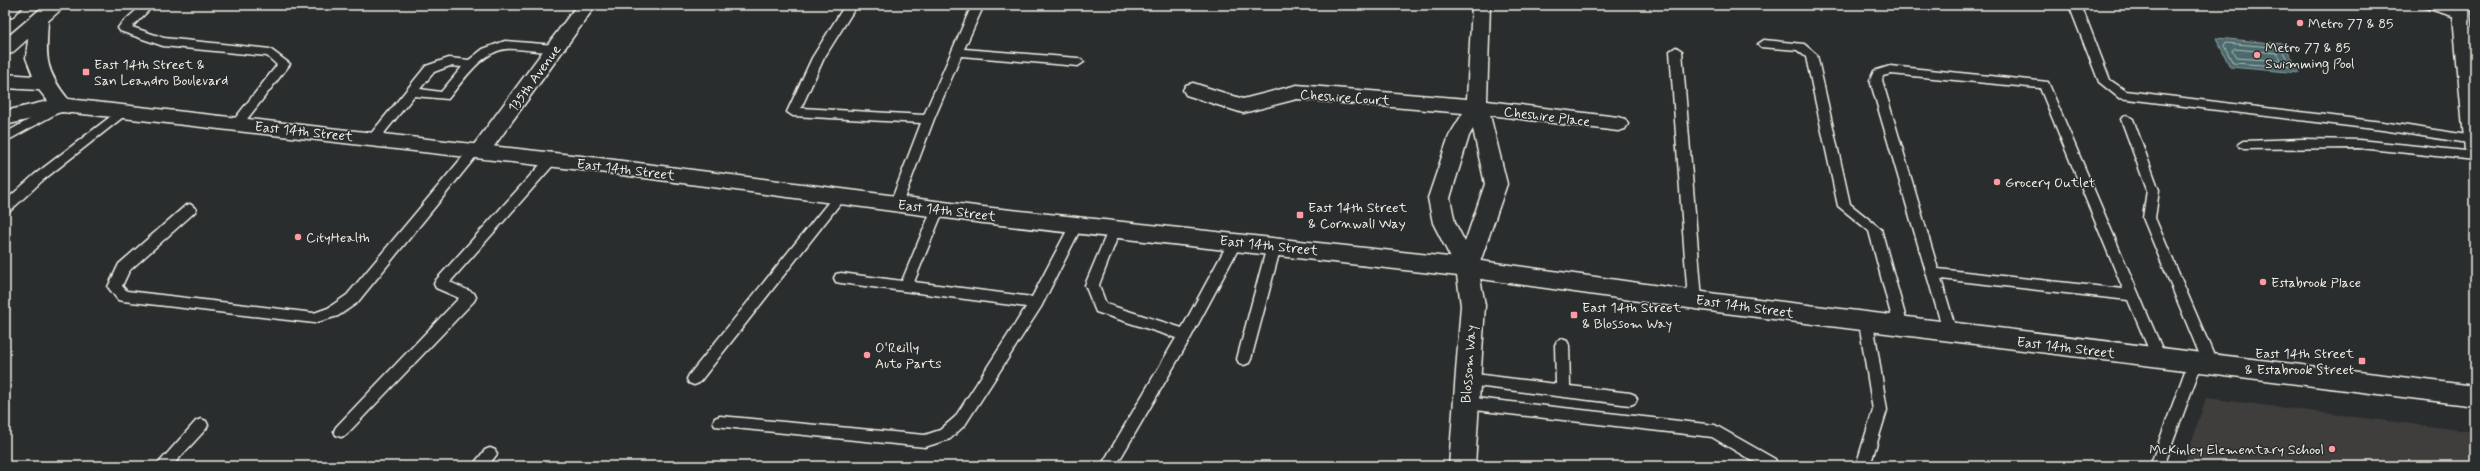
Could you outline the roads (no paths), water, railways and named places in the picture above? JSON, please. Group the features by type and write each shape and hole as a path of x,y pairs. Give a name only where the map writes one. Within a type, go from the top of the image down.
{"main road":[{"path":"5,13 15,5"},
{"path":"5,49 57,5"},
{"name":"135th Avenue","path":"477,151 587,5"},
{"path":"1467,268 1496,184 1486,137 1477,107 1481,5"},
{"path":"2462,10 2475,148"},
{"path":"39,20 36,58 45,84 62,105"},
{"path":"5,81 45,84"},
{"name":"Cheshire Court","path":"1193,90 1243,106 1297,92 1477,107"},
{"name":"East 14th Street","path":"5,118 62,105 552,159 938,210 1115,228 1467,268 1866,322 2475,396"},
{"path":"1467,268 1444,223 1439,198 1459,136 1477,107"},
{"name":"Cheshire Place","path":"1477,107 1618,124"},
{"name":"Blossom Way","path":"1460,465 1473,305 1467,268"}],"lane":[{"path":"148,5 124,28 164,42 270,52 284,64 237,124"},
{"path":"850,5 818,58 794,112 928,119"},
{"path":"896,204 928,119 978,5"},
{"path":"2076,5 2105,82 2123,95 2382,126 2475,148"},
{"path":"2427,5 2462,10"},
{"path":"1764,44 1800,47 1811,55 1844,206 1875,229 1901,326"},
{"path":"410,92 444,96 472,64 497,48 506,45 555,49"},
{"path":"1676,51 1695,300"},
{"path":"958,52 1078,62"},
{"path":"373,139 430,69 450,62 472,64"},
{"path":"1950,332 1876,80 1878,74 1890,70 2044,85 2159,358"},
{"path":"5,138 62,105"},
{"path":"5,208 38,178 123,111"},
{"path":"2127,119 2153,190 2149,218 2203,364 2184,396 2157,466"},
{"path":"2244,145 2302,143 2475,148"},
{"path":"190,209 124,268 115,287 123,296 314,318 333,312 352,299 477,151"},
{"path":"341,431 469,297 440,284 552,159"},
{"path":"694,379 839,197"},
{"path":"906,286 938,210"},
{"path":"720,422 925,441 945,435 960,421 1036,303 1077,224"},
{"path":"1115,228 1092,285 1101,308 1185,335"},
{"path":"1108,466 1185,335 1235,242"},
{"path":"1244,359 1274,246"},
{"path":"1932,273 2132,295"},
{"path":"841,278 1036,303"},
{"path":"1863,465 1880,410 1866,322"},
{"path":"1562,345 1563,391"},
{"path":"1467,379 1630,399"},
{"path":"1466,403 1715,432 1770,464 1769,466"},
{"path":"163,466 201,425"},
{"path":"479,466 490,454"}],"water":[{"name":"Metro 77 & 85 Swimming Pool","path":"2216,38 2284,44 2300,73 2230,67"}],"place":[{"name":"Metro 77 & 85","path":"2300,23"},
{"name":"Metro 77 & 85 Swimming Pool","path":"2257,55"},
{"name":"East 14th Street & San Leandro Boulevard","path":"86,72"},
{"name":"Grocery Outlet","path":"1997,182"},
{"name":"East 14th Street & Cornwall Way","path":"1300,215"},
{"name":"CityHealth","path":"298,237"},
{"name":"Estabrook Place","path":"2263,282"},
{"name":"East 14th Street & Blossom Way","path":"1574,315"},
{"name":"O'Reilly Auto Parts","path":"867,355"},
{"name":"East 14th Street & Estabrook Street","path":"2362,361"},
{"name":"McKinley Elementary School","path":"2332,449"}]}
